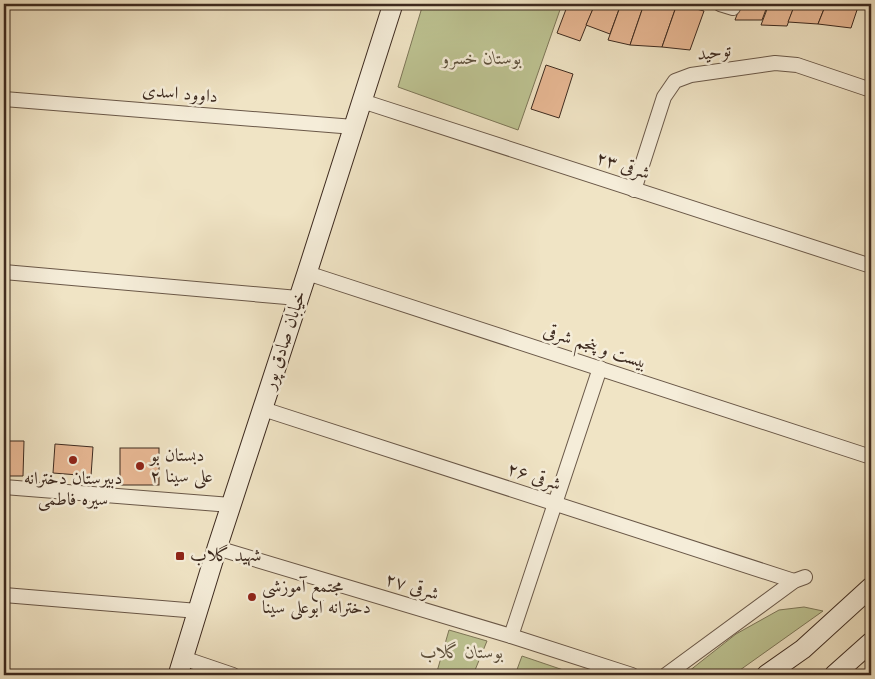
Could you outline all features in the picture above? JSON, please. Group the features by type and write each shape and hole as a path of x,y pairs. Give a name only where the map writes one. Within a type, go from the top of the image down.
{"main road":[{"name":"خیابان صادق پور","path":"181,667 217,548 298,298 308,273 392,4"},
{"path":"766,675 803,648 871,587"},
{"path":"834,675 871,642"}],"street":[{"name":"توحید","path":"634,190 664,96 675,81 692,75 775,63 797,65 871,90"},
{"name":"داوود اسدی","path":"4,99 354,127"},
{"name":"۲۳ شرقی","path":"362,101 871,266"},
{"path":"4,272 298,298"},
{"name":"بیست و پنجم شرقی","path":"308,273 871,457"},
{"path":"511,636 600,368"},
{"name":"۲۶ شرقی","path":"263,409 799,579 666,675"},
{"path":"4,487 231,505"},
{"name":"۲۷ شرقی","path":"217,548 511,636 632,675"},
{"path":"4,596 198,612"},
{"path":"181,667 233,675"}],"green space":[{"name":"بوستان خسرو","path":"423,4 562,4 518,130 398,87"},
{"path":"804,607 823,611 733,675 684,675 736,634 779,610"},
{"name":"بوستان گلاب","path":"449,630 487,641 473,675 436,675"},
{"name":"بوستان گلاب","path":"522,656 578,675 515,675"},
{"path":"405,672 436,675 405,675"}],"building":[{"path":"568,4 595,4 580,41 557,33"},
{"path":"595,4 621,4 610,34 586,25"},
{"path":"621,4 644,4 630,45 608,40"},
{"path":"644,4 677,4 662,47 630,45"},
{"path":"677,4 704,11 690,50 662,47"},
{"path":"741,4 768,4 762,20 735,20"},
{"path":"769,4 795,4 787,26 761,25"},
{"path":"795,4 826,4 818,24 788,22"},
{"path":"826,4 859,4 851,28 818,24"},
{"path":"546,65 573,74 559,118 531,109"},
{"path":"4,441 24,441 23,476 4,476"},
{"name":"دبیرستان دخترانه سیره فاطمی","path":"55,444 93,447 91,476 53,473"},
{"name":"دبستان بو علی سینا ۲","path":"120,448 159,448 159,485 120,485"}],"place":[{"name":"دبیرستان دخترانه سیره فاطمی","path":"73,460"},
{"name":"دبستان بو علی سینا ۲","path":"140,466"},
{"name":"شهید گلاب","path":"180,556"},
{"name":"مجتمع آموزشی دخترانه ابوعلی سینا","path":"252,597"}]}
